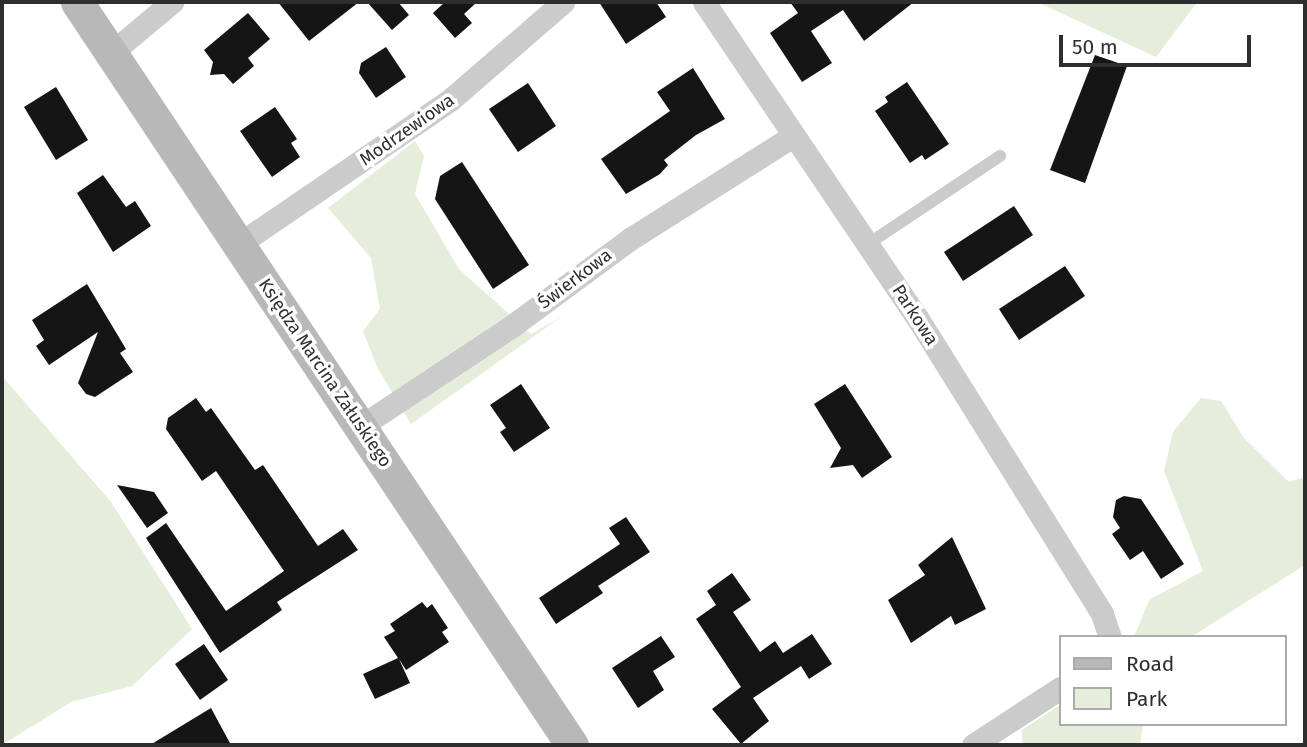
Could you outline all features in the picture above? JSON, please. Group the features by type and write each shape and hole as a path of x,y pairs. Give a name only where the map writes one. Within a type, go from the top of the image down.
{"street":[{"name":"Księdza Marcina Załuskiego","path":"77,2 572,745"},
{"path":"111,53 172,2"},
{"name":"Modrzewiowa","path":"239,244 450,100 563,2"},
{"name":"Parkowa","path":"704,2 868,244 1102,614 1109,635"},
{"name":"Świerkowa","path":"360,426 512,326 630,239 793,136"},
{"path":"973,745 1058,689"}],"lane":[{"path":"868,244 1000,156"}],"green space":[{"path":"1037,2 1205,2 1195,5 1156,57"},
{"path":"415,141 424,156 415,194 459,269 531,334 561,317 411,424 377,367 363,331 380,309 371,258 328,208"},
{"path":"2,376 111,502 192,629 132,686 71,702 2,745"},
{"path":"1201,398 1221,401 1244,438 1289,482 1305,477 1305,565 1194,635 1135,635 1149,600 1203,571 1164,471 1173,432"},
{"path":"1058,706 1058,726 1143,726 1140,745 1022,745 1022,730"}],"building":[{"path":"278,2 359,2 309,41"},
{"path":"367,2 398,2 409,15 392,30"},
{"path":"445,2 477,2 464,14 472,23 455,38 433,13"},
{"path":"599,2 656,2 666,17 626,44"},
{"path":"790,2 914,2 864,41 843,10 811,31 832,63 802,82 770,33 798,13"},
{"path":"248,13 270,39 248,58 254,66 233,84 224,74 210,75 213,62 204,50"},
{"path":"386,47 406,77 376,98 359,73 361,63"},
{"path":"1095,55 1127,66 1085,183 1050,170"},
{"path":"693,68 725,119 696,135 664,160 668,165 660,174 626,194 601,159 670,111 657,92"},
{"path":"907,82 949,144 925,160 922,155 910,163 875,111 888,102 885,97"},
{"path":"528,83 556,126 518,152 489,109"},
{"path":"56,87 88,140 56,160 24,107"},
{"path":"275,107 297,139 291,143 300,157 272,177 240,131"},
{"path":"462,162 529,265 493,289 435,199 440,176"},
{"path":"103,175 126,207 135,201 151,226 113,252 77,193"},
{"path":"1014,206 1033,235 963,281 944,252"},
{"path":"1065,266 1085,296 1019,340 999,309"},
{"path":"87,284 126,349 120,353 133,372 95,397 86,394 78,383 98,332 49,365 36,346 44,340 32,320"},
{"path":"521,384 550,428 514,452 500,432 506,428 490,405"},
{"path":"845,384 892,457 862,478 853,465 830,468 841,448 814,404"},
{"path":"196,398 206,412 211,408 255,470 263,465 318,546 343,529 358,550 277,602 282,610 220,653 146,538 166,523 226,611 284,571 216,471 202,481 166,429 168,418"},
{"path":"117,485 154,492 168,513 147,528"},
{"path":"1124,496 1141,499 1184,564 1161,579 1143,551 1130,560 1112,534 1120,528 1113,517 1116,500"},
{"path":"626,517 650,552 598,586 603,593 556,624 539,598 620,544 609,528"},
{"path":"952,537 986,609 955,625 951,616 911,643 888,600 925,575 918,565"},
{"path":"732,573 751,600 733,612 760,652 775,641 783,653 812,634 832,664 809,679 801,666 753,698 769,721 741,744 712,709 741,687 696,619 716,605 707,591"},
{"path":"422,602 427,608 432,604 448,628 442,632 449,642 406,670 399,659 410,683 375,699 363,674 398,658 384,637 395,631 390,624"},
{"path":"661,636 675,657 653,671 664,690 638,708 612,668"},
{"path":"204,644 228,680 200,700 175,664"},
{"path":"211,708 231,745 150,745"}]}
